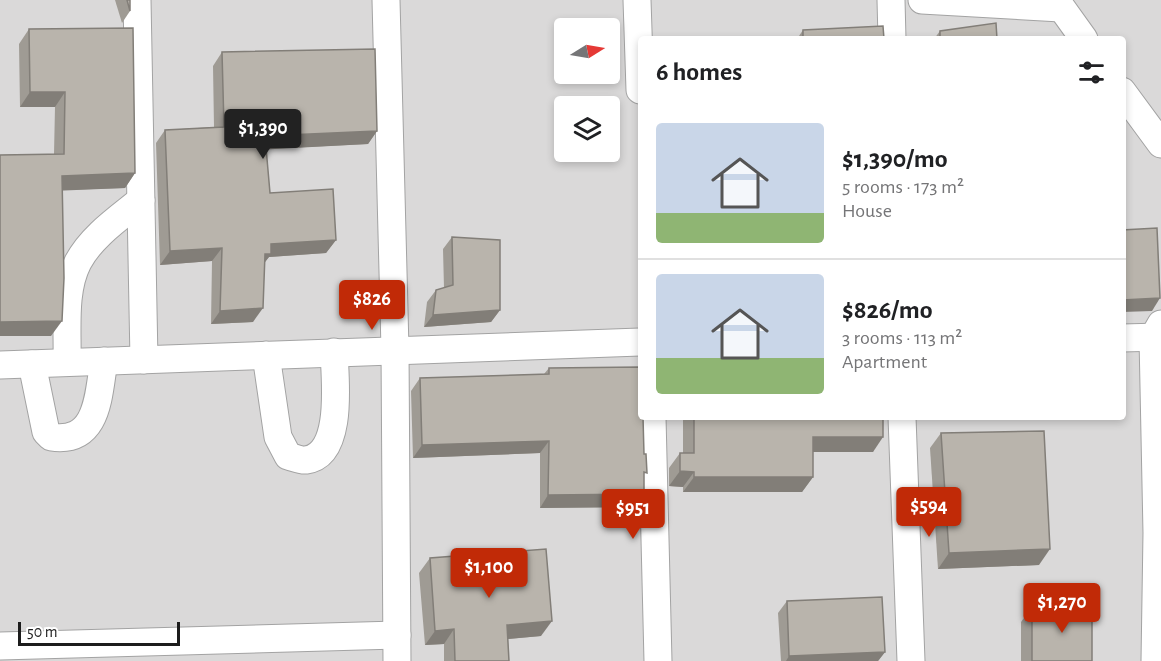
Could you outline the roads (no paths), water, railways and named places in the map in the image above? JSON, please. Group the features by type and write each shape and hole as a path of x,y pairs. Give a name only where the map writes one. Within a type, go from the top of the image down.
{"street":[{"path":"137,0 144,360"},
{"path":"0,646 397,648 394,349 386,0"},
{"path":"637,0 638,36"},
{"path":"891,0 892,36"},
{"path":"922,0 1058,4 1082,36"},
{"path":"1126,96 1161,144"},
{"path":"67,362 69,292 78,262 101,233 141,200"},
{"path":"1126,337 1158,333 1155,661"},
{"path":"0,364 638,342"},
{"path":"266,355 278,437 288,456 305,460 320,454 332,433 335,401 334,352"},
{"path":"32,364 46,432 51,437 58,438 79,434 91,422 96,410 104,361"},
{"path":"652,420 658,661"},
{"path":"902,420 911,661"}]}
